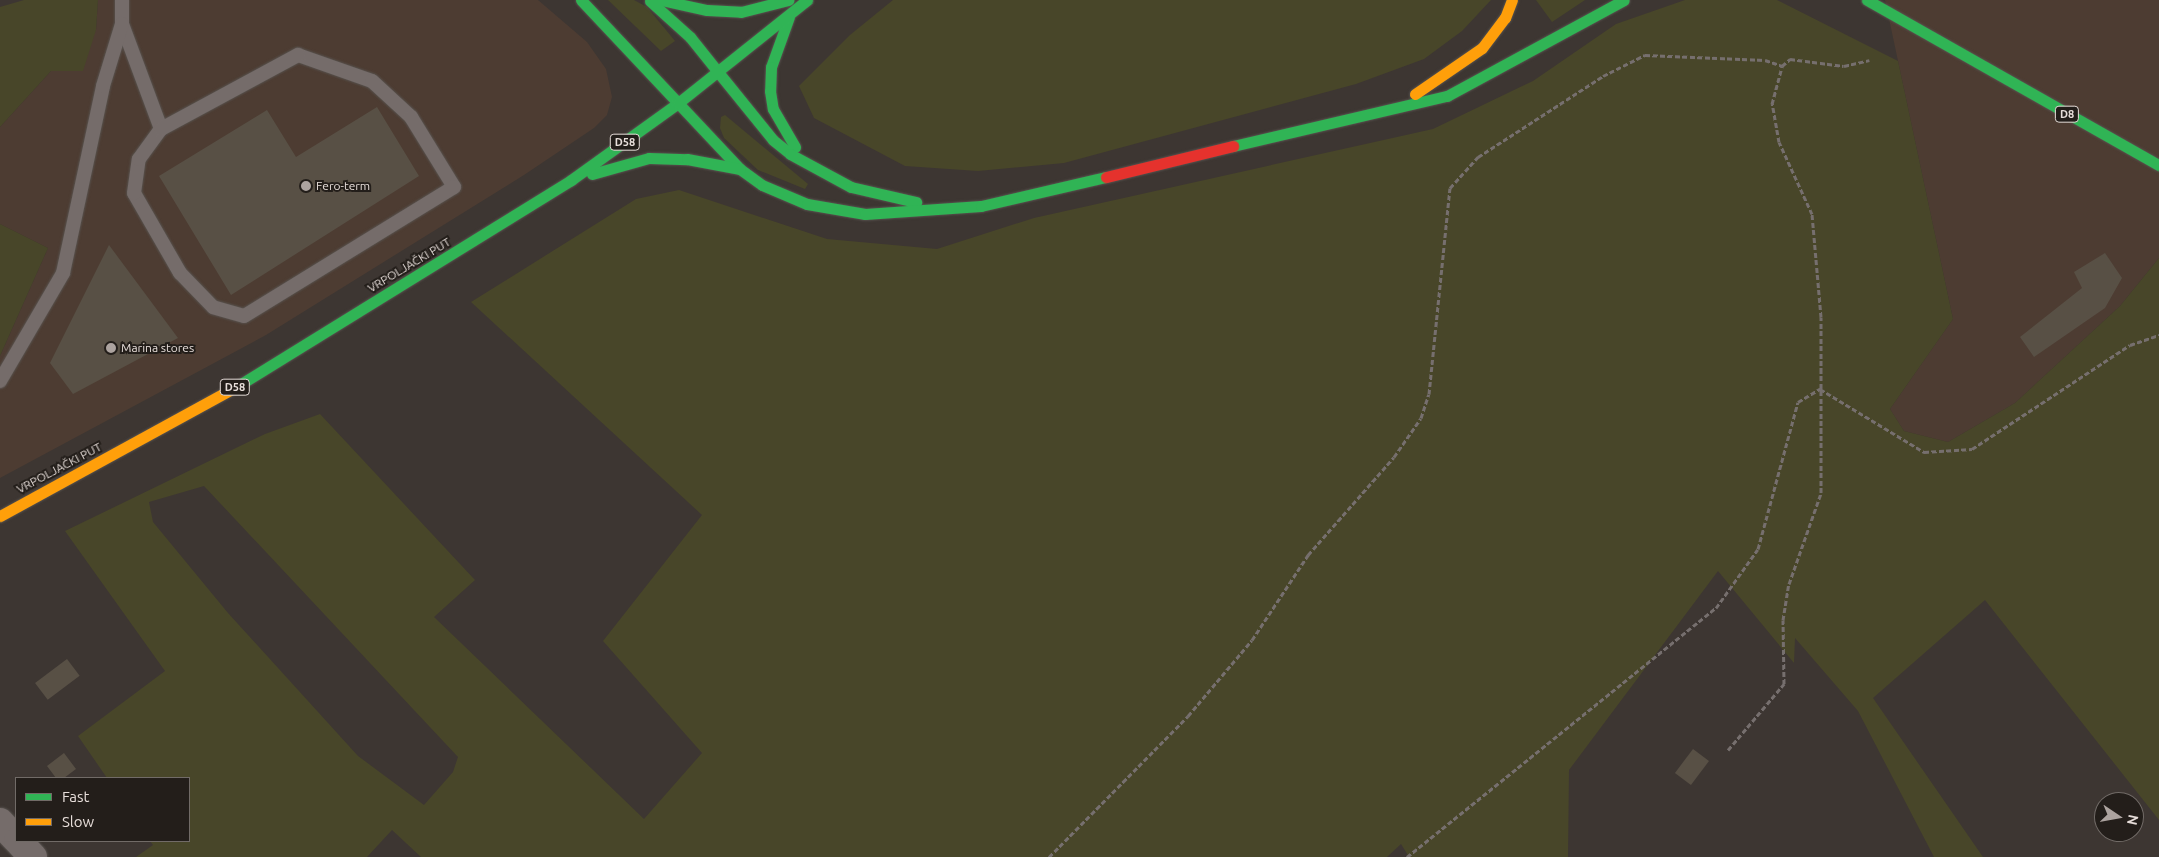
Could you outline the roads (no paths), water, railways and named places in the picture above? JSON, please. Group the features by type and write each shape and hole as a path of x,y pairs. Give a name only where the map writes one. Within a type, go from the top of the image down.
{"main road":[{"path":"581,0 740,169 785,196 839,212 888,214 937,206 981,206 1052,192 1395,107 1447,96 1624,0"},
{"path":"649,0 690,37 773,140 806,165 851,186 937,206"},
{"path":"661,0 707,10 741,12 788,0"},
{"name":"VRPOLJAČKI PUT","path":"0,516 206,405 571,180 678,103 807,0"},
{"path":"1395,107 1482,48 1505,18 1512,0"},
{"path":"1852,0 1880,8"},
{"name":"D8","path":"1866,0 2159,165"},
{"path":"791,14 777,42 770,91 782,128 806,165"},
{"path":"571,180 649,158 695,160 740,169"}],"street":[{"path":"0,822 15,838"},
{"path":"19,842 34,857"}],"lane":[{"path":"0,381 63,273 103,86 122,24 122,0"},
{"path":"122,24 161,129"},
{"path":"298,55 372,81 411,117 454,187 244,316 213,307 180,273 134,193 139,158 161,129 298,55"}],"place":[{"name":"Fero-term","path":"306,186"},
{"name":"Marina stores","path":"111,348"}]}
